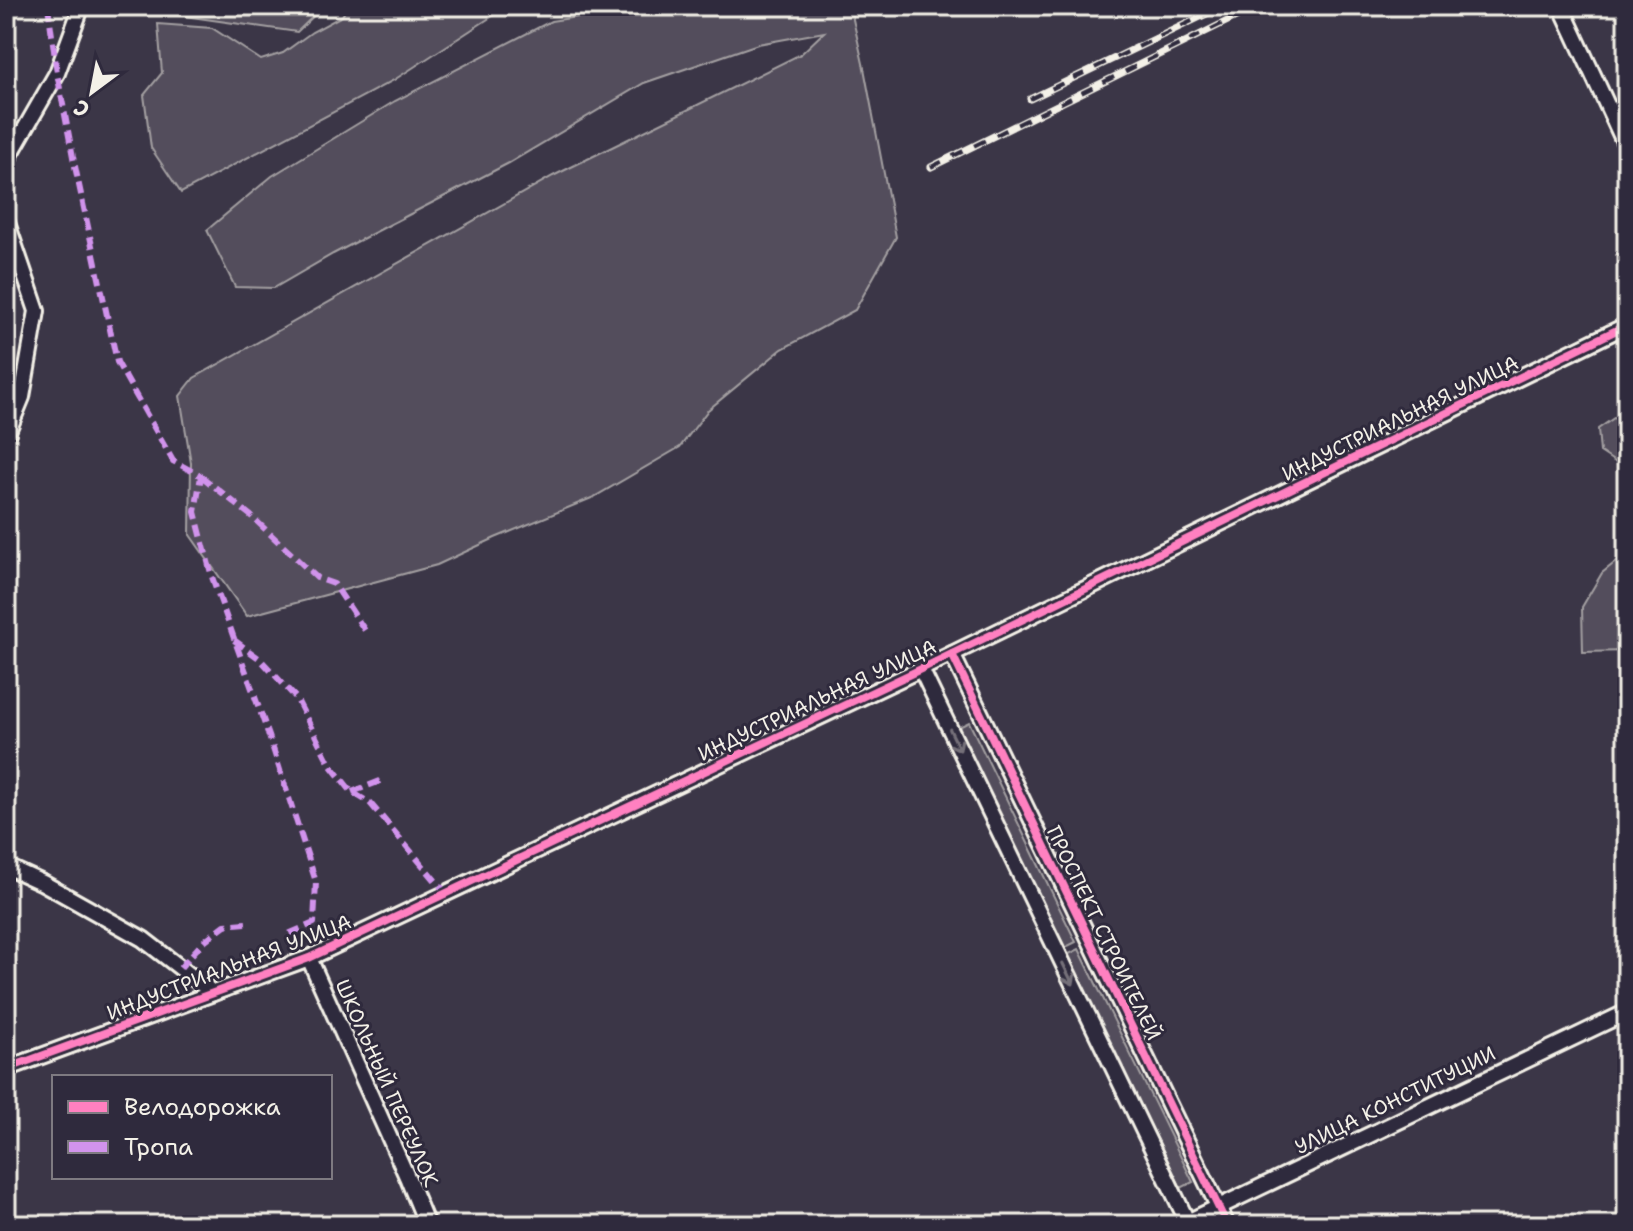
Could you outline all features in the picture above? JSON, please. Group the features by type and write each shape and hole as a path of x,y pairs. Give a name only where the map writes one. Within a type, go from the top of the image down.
{"street":[{"path":"1561,6 1627,148"},
{"path":"6,162 57,73 81,8"},
{"path":"6,220 37,311 22,397 6,436"},
{"name":"ИНДУСТРИАЛЬНАЯ УЛИЦА","path":"6,1069 309,958 921,669 1627,325"},
{"name":"ПРОСПЕКТ СТРОИТЕЛЕЙ","path":"952,654 1227,1225"},
{"path":"921,669 1186,1224"},
{"path":"6,866 143,939 213,993"},
{"name":"ШКОЛЬНЫЙ ПЕРЕУЛОК","path":"309,958 427,1225"},
{"name":"УЛИЦА КОНСТИТУЦИИ","path":"1186,1224 1627,1012"}],"shaded area":[{"path":"114,6 324,6 297,32"},
{"path":"348,6 508,6 394,80 181,193 151,148 144,95 162,73 158,24 212,28 261,60 283,53 342,16"},
{"path":"648,6 820,6 830,9 850,6 896,237 855,310 782,349 708,410 680,447 594,497 437,565 247,616 190,535 191,463 180,396 194,378 553,176 801,54 824,32 758,44 644,83 509,163 274,288 235,287 207,230 272,176 395,101 551,21"},
{"path":"1627,409 1627,470 1600,452 1598,429"},
{"path":"1627,553 1627,651 1583,652 1582,607 1602,573"},
{"path":"969,722 1076,942 1064,948 957,728"},
{"path":"1079,949 1193,1182 1181,1188 1067,955"}],"railway":[{"path":"1030,99 1223,6"},
{"path":"931,167 1258,6"}],"marked path":[{"path":"48,6 73,157 117,362 173,461 201,476 195,512 212,577 269,736 316,882 314,923 284,936"},
{"path":"201,476 250,515 317,578 334,584 366,632"},
{"path":"234,640 260,659 296,698 331,766 352,792 370,803 446,893"},
{"path":"352,792 383,780"},
{"path":"180,968 204,941 225,925 246,923"},
{"path":"935,1225 943,1221"}],"cycle path":[{"path":"6,1069 309,958 921,669 1627,325"},
{"path":"952,654 1227,1225"}]}
